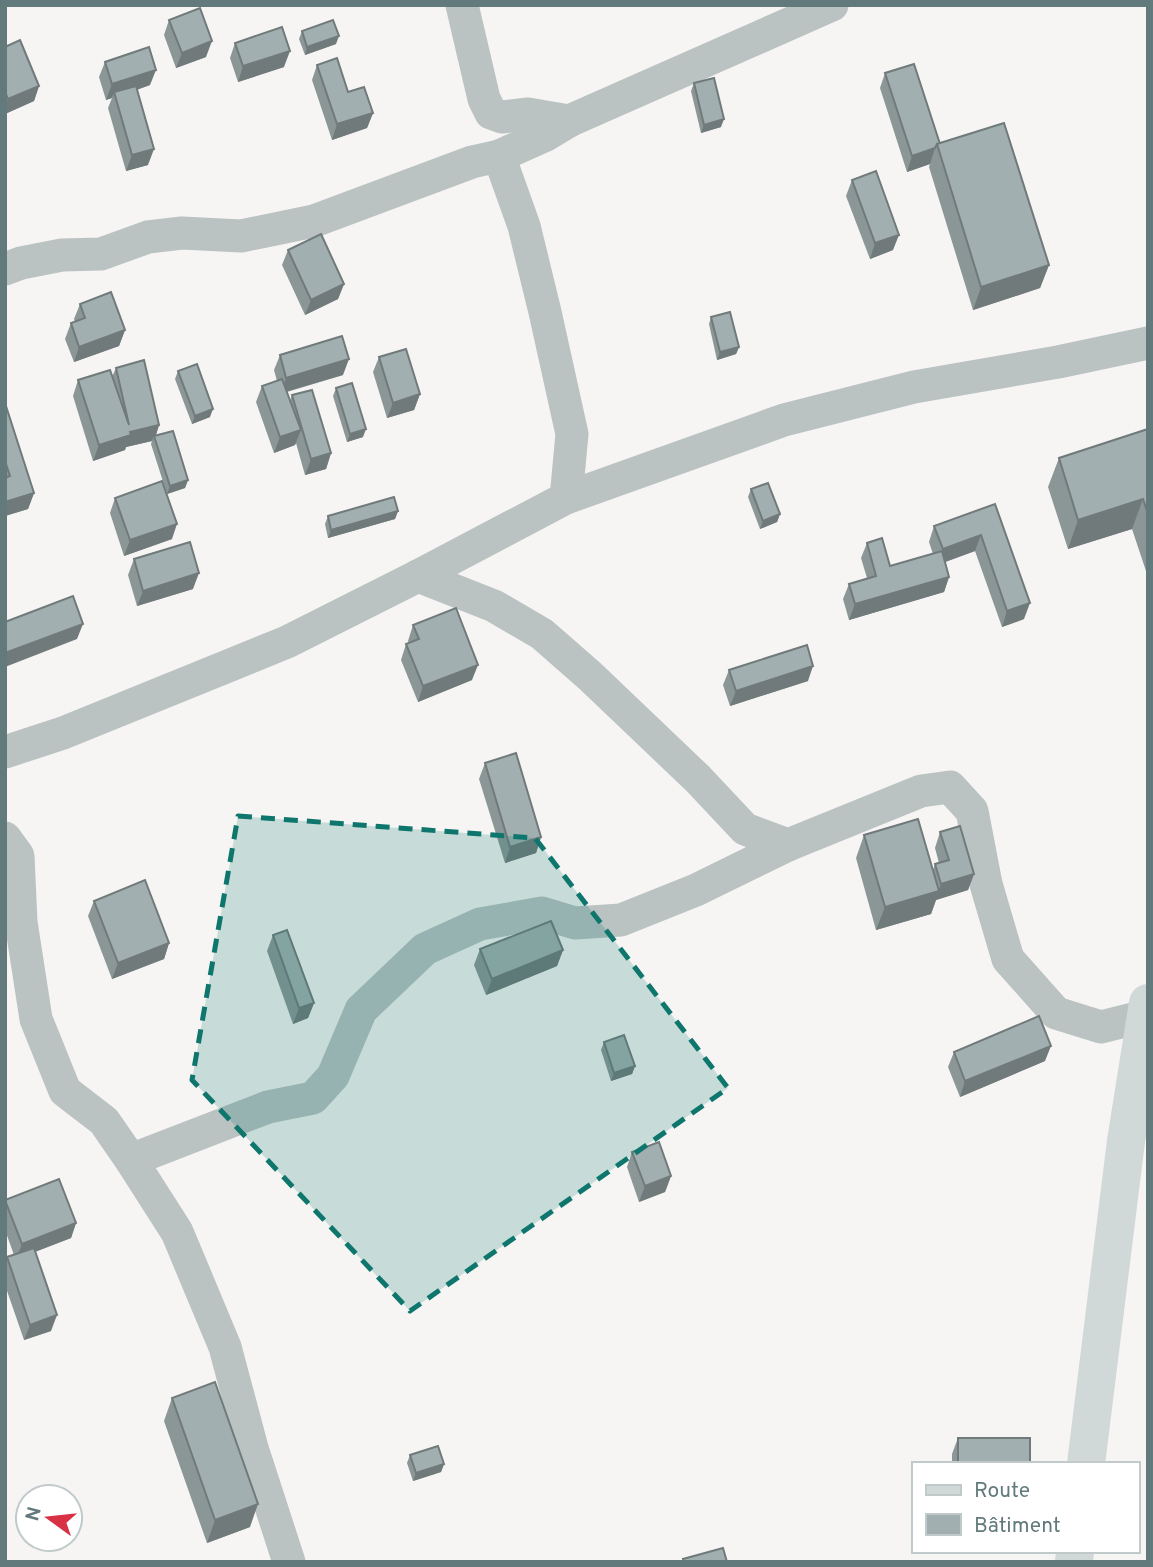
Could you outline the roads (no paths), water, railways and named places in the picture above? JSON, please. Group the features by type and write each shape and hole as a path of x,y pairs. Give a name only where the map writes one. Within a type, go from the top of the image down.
{"main road":[{"path":"1086,1462 1126,1141 1146,1010"}],"street":[{"path":"461,5 484,99 491,113 502,117 528,114 569,121"},
{"path":"5,269 20,263 62,255 101,254 148,237 182,233 242,236 314,221 472,162 499,156 544,136 569,121 825,7"},
{"path":"499,156 524,226 572,434 566,498"},
{"path":"5,752 63,733 288,642 566,498 784,420 914,387 1148,343"},
{"path":"418,576 494,606 542,634 669,751 746,830 788,845"},
{"path":"131,1160 268,1107 313,1098 333,1076 361,1010 425,949 480,924 542,913 575,923 621,920 696,890 788,845 921,791 950,788 972,811 986,884 1008,959 1056,1013 1101,1027 1146,1010"},
{"path":"5,838 18,856 21,922 36,1019 65,1091 104,1121 177,1232 225,1347 252,1448 289,1562"}]}
